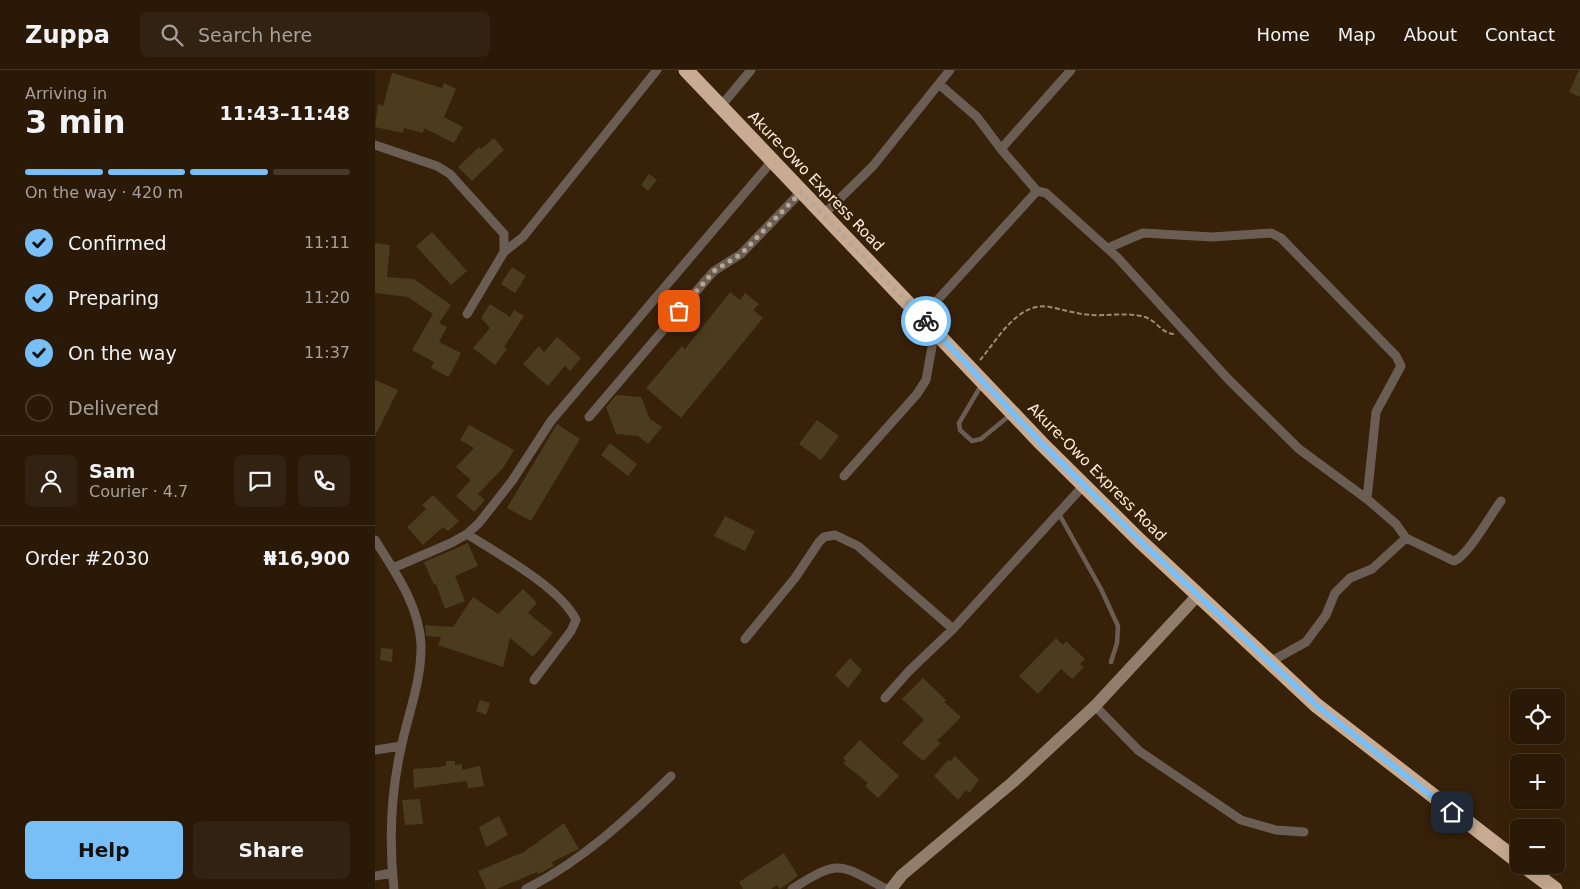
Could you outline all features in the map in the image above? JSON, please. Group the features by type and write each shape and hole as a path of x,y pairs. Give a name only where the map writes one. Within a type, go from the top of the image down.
{"highway":[{"name":"Akure-Owo Express Road","path":"686,70 1013,413 1198,596 1316,705 1510,855"},
{"path":"1535,874 1555,889"}],"street":[{"path":"467,314 504,252 523,237 657,70"},
{"path":"721,106 751,70"},
{"path":"823,215 873,166 950,70"},
{"path":"1001,149 1071,70"},
{"path":"939,84 977,117 1001,149 1037,191 1046,193 1108,248 1185,329 1228,379 1299,449 1367,499 1396,524 1406,538 1454,561 1459,559 1501,501"},
{"path":"375,145 437,166 450,174 504,234 504,252"},
{"path":"393,568 467,534 479,522 512,481 551,421 772,161"},
{"path":"922,317 1037,191"},
{"path":"589,417 714,271 741,254 801,192"},
{"path":"1108,248 1143,233 1213,237 1271,233 1281,238 1396,356 1401,366 1376,412 1367,499"},
{"path":"844,476 917,394 926,380 935,330"},
{"path":"885,698 909,671 953,629 1084,485"},
{"path":"467,534 551,591 571,610 576,620 571,631 534,680"},
{"path":"745,639 795,578 819,542 824,538 835,535 845,538 858,546 953,629"},
{"path":"1270,662 1306,642 1325,615 1335,593 1349,578 1372,569 1406,538"},
{"path":"375,540 393,568 414,610 421,643 418,677 394,784 392,873 394,889"},
{"path":"891,889 902,875 1013,782 1095,706 1198,596"},
{"path":"1095,706 1139,751 1241,820 1276,830 1304,832"},
{"path":"375,750 401,746"},
{"path":"525,889 551,876 595,845 671,776"},
{"path":"792,889 815,874 834,867 847,868 886,889"},
{"path":"375,876 392,873"}],"lane":[{"path":"984,381 959,423 960,430 971,441 981,439 1013,413"},
{"path":"1059,514 1101,589 1118,626 1117,643 1111,662"}],"path":[{"path":"973,369 1015,318 1025,310 1048,306 1074,314 1136,315 1151,320 1166,333 1173,334 1185,329"}],"building":[{"path":"1580,70 1580,97 1569,92"},
{"path":"392,73 442,88 444,83 456,89 444,117 463,127 454,143 424,128 423,133 404,128 403,133 375,127 378,104 383,106"},
{"path":"494,138 504,150 472,181 458,167 479,147 481,149"},
{"path":"649,174 657,180 648,191 641,185"},
{"path":"432,232 467,271 451,285 416,246"},
{"path":"375,243 390,245 387,277 414,279 451,305 439,323 447,327 439,342 461,353 449,377 431,368 434,362 412,350 433,314 408,297 375,293"},
{"path":"512,267 526,276 515,293 501,284"},
{"path":"730,292 740,300 745,293 759,304 753,310 763,318 681,418 646,388 682,346 685,349"},
{"path":"490,304 510,317 514,310 524,316 504,347 507,349 495,365 473,348 490,328 481,318"},
{"path":"557,337 581,358 570,371 565,366 548,386 523,364 539,346 544,352"},
{"path":"375,380 398,390 375,436"},
{"path":"616,395 641,397 650,419 662,427 648,444 638,436 616,434 606,407"},
{"path":"817,420 839,436 821,460 799,444"},
{"path":"557,424 580,439 531,521 507,508"},
{"path":"469,425 514,450 503,468 478,494 485,500 474,512 456,496 471,480 456,467 474,448 460,440"},
{"path":"610,443 637,464 628,476 601,455"},
{"path":"433,495 459,521 448,531 443,527 423,545 407,527 426,509 422,505"},
{"path":"725,516 755,531 745,551 714,536"},
{"path":"468,543 478,566 455,576 465,601 445,609 436,584 434,585 424,562"},
{"path":"523,589 537,603 528,613 553,633 533,657 510,638 503,667 438,645 441,637 426,636 425,625 453,627 473,597 498,614"},
{"path":"1056,638 1063,645 1066,641 1085,659 1080,664 1084,667 1072,679 1061,669 1038,694 1019,676"},
{"path":"381,648 393,649 392,662 380,660"},
{"path":"850,658 862,670 848,688 835,675"},
{"path":"923,678 946,700 944,702 961,717 937,741 941,743 923,761 902,743 924,720 902,699"},
{"path":"480,700 490,703 486,715 476,711"},
{"path":"860,740 899,776 878,798 865,786 868,783 843,763 846,761 843,758"},
{"path":"955,756 979,780 969,793 966,790 958,800 934,776 948,760 951,761"},
{"path":"446,761 455,761 455,765 462,764 462,770 480,766 484,786 468,788 467,781 414,788 413,769 440,767 446,765"},
{"path":"420,799 423,824 405,825 402,800"},
{"path":"499,816 508,835 486,847 479,827"},
{"path":"564,823 579,849 552,862 554,866 538,874 537,872 497,889 486,889 478,871 524,852"},
{"path":"784,853 798,876 780,889 777,885 771,889 743,889 739,882"}],"way so far":[{"path":"679,311 714,271 741,254 801,192 926,321"}],"route":[{"path":"926,321 1041,443 1139,540 1316,705 1452,812"}]}
